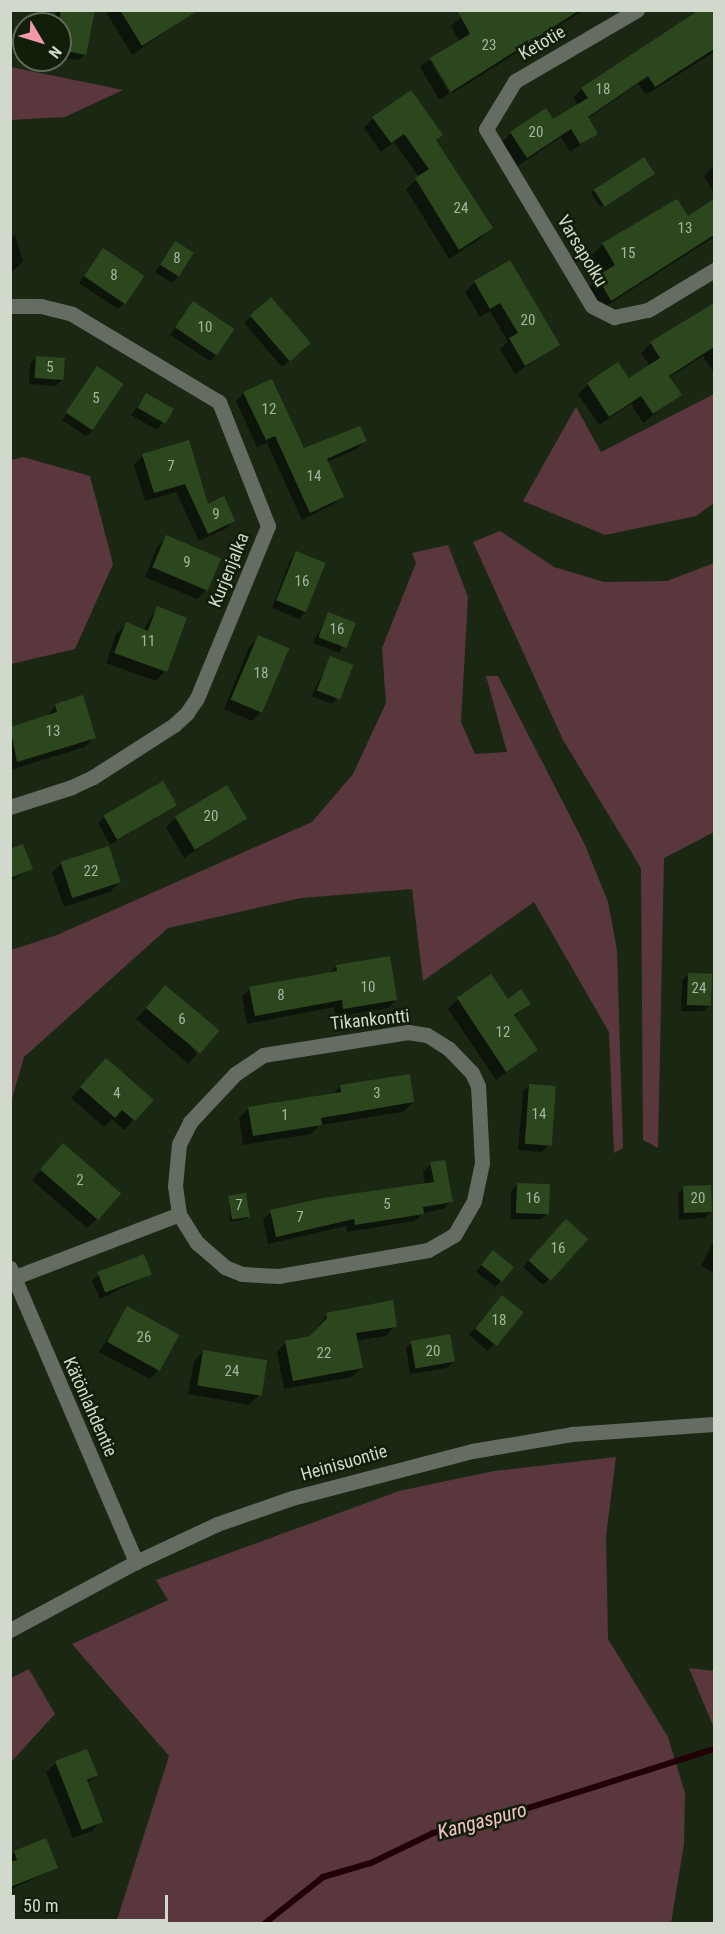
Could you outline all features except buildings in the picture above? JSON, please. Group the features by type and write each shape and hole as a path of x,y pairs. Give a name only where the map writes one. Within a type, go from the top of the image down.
{"street":[{"name":"Ketotie","path":"486,129 515,81 638,10"},
{"name":"Varsapolku","path":"486,129 592,306 614,317 648,310 714,270"},
{"name":"Kurjenjalka","path":"10,306 41,306 72,314 219,402 268,526 197,698 187,713 174,725 93,777 72,787 10,807"},
{"name":"Tikankontti","path":"408,1032 427,1035 449,1049 472,1073 478,1086 482,1163 474,1201 454,1234 428,1250 279,1276 242,1274 225,1267 197,1243 179,1214 175,1168 183,1136 203,1107 250,1060 408,1032"},
{"path":"12,1275 179,1214"},
{"name":"Kätönlahdentie","path":"12,1275 136,1562"},
{"name":"Heinisuontie","path":"10,1630 136,1562 217,1524 387,1471 572,1434 714,1424"}],"shaded area":[{"path":"11,67 12,72 35,72 123,90 65,117 11,120"},
{"path":"714,394 714,503 696,516 605,535 523,501 576,407 601,452"},
{"path":"23,457 90,476 113,564 75,649 11,664 11,460"},
{"path":"500,531 554,567 604,582 667,581 714,563 714,832 664,858 658,1148 643,1140 641,868 563,740 473,542"},
{"path":"448,545 468,597 461,722 475,754 507,752 486,676 498,676 585,845 608,902 617,950 623,1148 614,1153 609,1032 534,902 423,981 412,889 301,898 168,928 24,1057 11,1102 11,950 57,935 312,822 353,774 386,703 382,648 416,563 412,553"},
{"path":"616,1457 606,1537 608,1639 668,1737 685,1793 684,1844 671,1923 116,1923 169,1756 72,1644 168,1600 156,1580 399,1491 494,1471"},
{"path":"689,1668 714,1671 714,1728"},
{"path":"29,1669 55,1714 11,1762 11,1678"}],"waterway":[{"name":"Kangaspuro","path":"264,1924 323,1877 371,1863 433,1833 500,1817 714,1749"}]}
